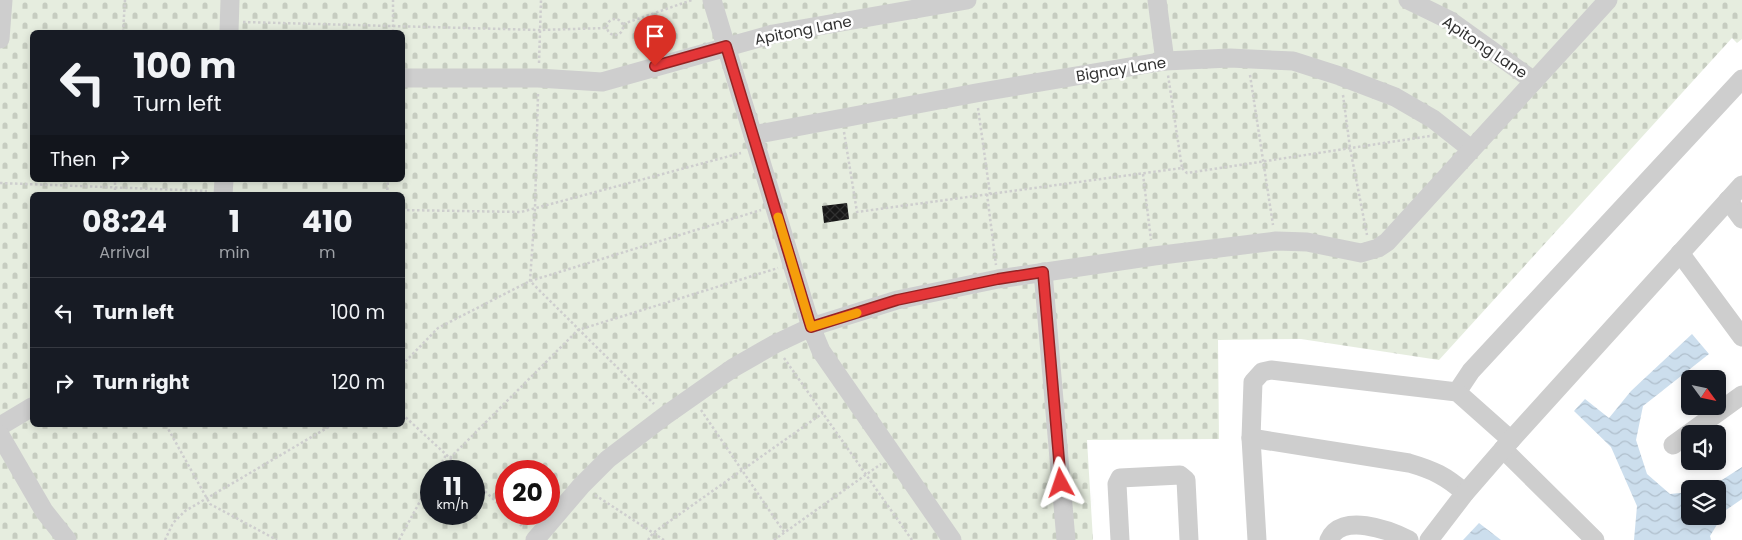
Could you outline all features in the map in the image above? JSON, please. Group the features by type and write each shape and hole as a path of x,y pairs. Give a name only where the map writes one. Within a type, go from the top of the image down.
{"street":[{"path":"0,39 2,0"},
{"path":"229,27 230,0"},
{"path":"712,0 811,327 821,351 952,540"},
{"name":"Apitong Lane","path":"405,78 538,78 602,82 773,34 967,0"},
{"path":"1157,0 1166,61"},
{"name":"Apitong Lane","path":"1408,0 1449,20 1534,81"},
{"path":"536,539 581,486 608,460 666,415 733,368 775,344 811,327 897,300 998,279 1154,256 1276,241 1306,242 1361,254 1378,248 1386,242 1534,81 1597,3"},
{"name":"Bignay Lane","path":"755,142 842,118 1166,61 1248,59 1293,61 1395,97 1433,119 1471,149"},
{"path":"1457,392 1472,371 1742,79"},
{"path":"1429,540 1465,492 1507,444 1742,185"},
{"path":"1728,200 1742,219"},
{"path":"1680,253 1742,337"},
{"path":"1043,272 1066,540"},
{"path":"1257,540 1251,438 1253,382 1262,372 1271,370 1457,392 1595,540"},
{"path":"1673,445 1742,395"},
{"path":"0,426 30,408"},
{"path":"0,435 44,511 67,540"},
{"path":"1251,438 1409,463 1427,468 1448,478 1465,492"},
{"path":"1120,540 1117,484 1120,478 1180,475 1186,480 1189,540"},
{"path":"1329,540 1332,534 1341,527 1351,524 1390,531 1409,540"}],"path":[{"path":"123,30 125,0"},
{"path":"393,0 393,30"},
{"path":"541,0 535,208 530,281 666,415"},
{"path":"623,24 692,0"},
{"path":"612,19 620,20 623,24 623,30 617,35 609,33 607,28 608,22 612,19"},
{"path":"229,27 393,25 540,30 607,28"},
{"path":"1248,59 1262,162 1276,241"},
{"path":"1166,61 1182,168 1187,173 1451,133"},
{"path":"1340,76 1350,148 1370,251"},
{"path":"976,93 998,279"},
{"path":"842,118 857,212 1182,168"},
{"path":"405,210 521,212 755,142"},
{"path":"1143,173 1154,256"},
{"path":"115,192 116,182"},
{"path":"0,183 223,189"},
{"path":"405,362 438,328 530,281 774,206"},
{"path":"405,417 450,458 578,330 792,264"},
{"path":"775,344 912,540"},
{"path":"691,396 784,532"},
{"path":"648,540 653,533 823,413"},
{"path":"167,427 210,504 276,540"},
{"path":"165,540 177,517 329,427"},
{"path":"443,460 446,455"},
{"path":"774,540 892,456"},
{"path":"581,486 664,540"},
{"path":"485,491 495,501"},
{"path":"399,540 420,501"},
{"path":"521,525 536,539"}],"green space":[{"path":"0,0 1742,0 1742,39 1737,43 1732,38 1439,360 1301,339 1218,340 1219,439 1087,440 1093,540 0,540"}],"water":[{"path":"1692,334 1709,354 1689,370 1681,370 1681,376 1643,406 1636,440 1647,474 1670,494 1681,493 1681,525 1717,525 1710,536 1711,540 1634,540 1637,506 1611,447 1574,411 1585,399 1609,418 1631,391"},
{"path":"1742,467 1742,499 1726,510 1726,480 1722,480"},
{"path":"1479,523 1501,540 1463,540"}],"building":[{"path":"847,203 849,219 824,223 822,206"}],"slow traffic":[{"path":"778,217 811,327 857,313"}],"route":[{"path":"655,66 726,46 811,327 897,300 998,279 1043,272 1061,483"}]}
